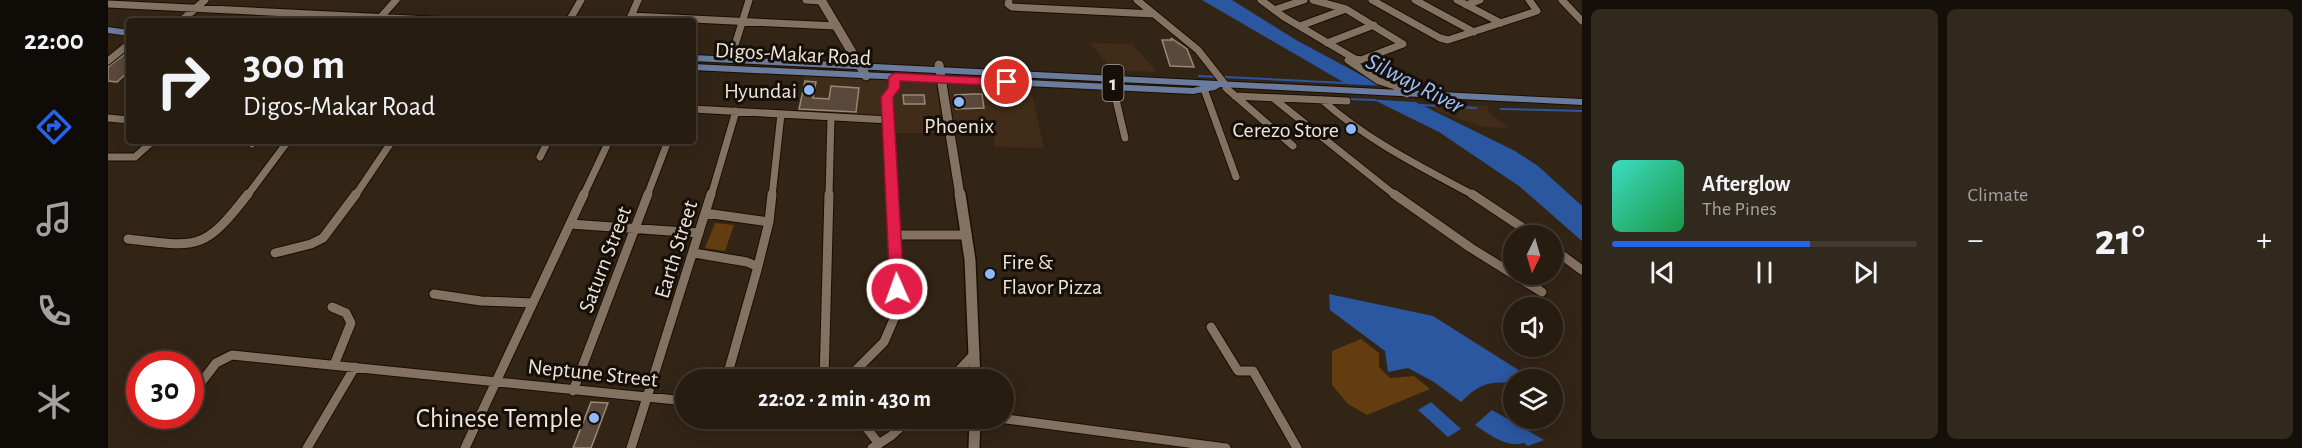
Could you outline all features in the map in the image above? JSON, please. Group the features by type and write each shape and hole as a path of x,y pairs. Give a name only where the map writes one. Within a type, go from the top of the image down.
{"main road":[{"path":"821,0 866,76"},
{"path":"108,32 124,33"},
{"name":"Digos-Makar Road","path":"696,53 1188,76 1216,86"},
{"name":"Digos-Makar Road","path":"696,58 1297,92 1310,90 1322,95 1404,94 1582,102"},
{"name":"Digos-Makar Road","path":"696,63 1216,86"},
{"path":"939,64 967,235 975,369"},
{"name":"Digos-Makar Road","path":"696,67 1193,91 1216,86"},
{"path":"974,448 975,429"}],"street":[{"path":"141,6 148,0"},
{"path":"185,18 205,0"},
{"path":"381,18 396,0"},
{"path":"571,18 581,0"},
{"path":"630,18 638,0"},
{"path":"732,55 749,0"},
{"path":"806,0 821,0"},
{"path":"1009,0 1010,7 1154,14"},
{"path":"1038,8 1039,0"},
{"path":"1137,0 1213,66 1236,177"},
{"path":"1255,0 1375,79 1395,86 1404,94"},
{"path":"1261,0 1358,60 1402,44 1346,9 1313,0"},
{"path":"1274,10 1304,0"},
{"path":"1372,0 1444,40 1537,11 1529,0"},
{"path":"1415,0 1474,32"},
{"path":"1457,0 1501,23"},
{"path":"1466,5 1480,0"},
{"path":"1562,0 1582,21"},
{"path":"1568,0 1582,14"},
{"path":"108,4 362,18"},
{"path":"1300,26 1346,9"},
{"path":"696,21 836,26"},
{"path":"1328,43 1374,25"},
{"path":"108,61 126,46"},
{"path":"858,369 884,342 895,321 897,301 895,235 887,97 894,88 895,77"},
{"path":"1216,86 1235,96 1293,146"},
{"path":"1113,87 1125,138"},
{"path":"1235,96 1273,98 1322,95 1347,102"},
{"path":"1322,95 1344,120 1381,146 1468,192 1518,225"},
{"path":"1273,98 1390,193 1479,254 1542,292"},
{"path":"696,109 889,120"},
{"name":"Earth Street","path":"631,448 694,253 736,111"},
{"path":"729,369 769,222 781,114"},
{"path":"824,369 831,117"},
{"path":"108,118 126,120"},
{"path":"108,157 135,157 150,144"},
{"path":"128,239 186,243 205,240 226,220 286,144"},
{"path":"275,253 311,244 323,238 390,144"},
{"path":"540,157 546,144"},
{"path":"465,448 608,144"},
{"name":"Saturn Street","path":"573,390 667,144"},
{"path":"705,213 769,222"},
{"path":"570,224 699,233"},
{"path":"895,235 967,235"},
{"path":"694,253 752,263 757,270"},
{"path":"1563,256 1582,270"},
{"path":"434,294 481,301 533,303"},
{"path":"332,307 346,313 351,323 334,365"},
{"path":"1211,327 1238,371 1253,371 1297,448"},
{"path":"960,369 975,353"},
{"name":"Neptune Street","path":"204,379 216,363 228,356 675,400"},
{"path":"307,448 355,367"},
{"path":"1014,420 1226,448"},
{"path":"865,429 875,446 897,429"}],"shaded area":[{"path":"1090,43 1132,44 1157,72 1113,70"},
{"path":"804,76 936,82 943,133 895,133 894,119 798,113"},
{"path":"946,82 1030,86 1044,148 995,147 991,121 952,120"},
{"path":"1431,104 1489,106 1487,111 1510,128 1483,127 1437,111"},
{"path":"715,223 734,225 725,251 705,248"},
{"path":"1361,339 1379,353 1379,367 1390,378 1414,376 1430,389 1367,415 1348,404 1332,385 1332,351"}],"water":[{"path":"1202,0 1232,0 1296,40 1363,76 1515,151 1538,166 1582,206 1582,241 1519,186 1439,132 1374,100"},
{"path":"1329,294 1433,316 1517,369 1503,369 1503,383 1484,385 1461,402 1434,382 1408,368 1388,372 1385,351 1330,310"},
{"path":"1431,402 1461,429 1448,437 1418,410"},
{"path":"1492,410 1503,416 1503,429 1525,429 1544,440 1528,446 1524,443 1511,444 1475,425"}],"pier":[{"path":"1339,84 1389,86 1415,102 1366,99"}],"building":[{"path":"1171,38 1187,49 1194,67 1170,66 1162,40 1172,40"},
{"path":"126,53 126,74 117,82 108,81 108,67"},
{"path":"805,81 816,82 813,98 829,99 831,86 859,88 856,112 799,109"},
{"path":"982,94 984,108 956,109 955,95"},
{"path":"903,95 924,95 925,104 904,104"},
{"name":"Chinese Temple","path":"591,402 608,403 591,448 573,448"}],"waterway":[{"path":"1199,76 1218,77"},
{"path":"1225,77 1345,83"},
{"path":"1348,99 1375,100"},
{"name":"Silway River","path":"1418,105 1442,106"},
{"name":"Silway River","path":"1456,107 1476,108"},
{"path":"1501,109 1582,111"}],"place":[{"name":"Hyundai","path":"809,90"},
{"name":"Phoenix","path":"959,102"},
{"name":"Cerezo Store","path":"1351,129"},
{"name":"Fire & Flavor Pizza","path":"990,274"},
{"name":"Chinese Temple","path":"594,418"}],"route":[{"path":"897,289 887,97 894,88 895,77 1007,82"}]}
